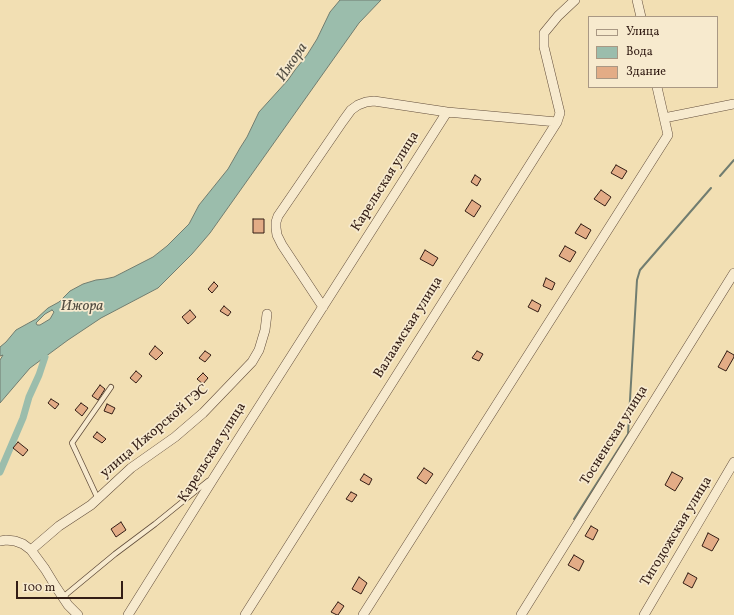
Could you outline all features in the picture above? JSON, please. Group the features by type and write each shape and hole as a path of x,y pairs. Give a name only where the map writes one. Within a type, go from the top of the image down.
{"street":[{"path":"322,307 282,245 276,228 276,222 278,216 351,110 358,105 374,101 447,112 557,122 560,113 544,47 544,33 558,16 575,0"},
{"path":"637,0 641,16"},
{"path":"363,615 668,135 657,88"},
{"path":"664,118 734,104"},
{"name":"Карельская улица","path":"128,615 447,112"},
{"name":"Валаамская улица","path":"244,615 557,122"},
{"name":"Тосненская улица","path":"521,615 734,273"},
{"name":"улица Ижорской ГЭС","path":"32,550 60,526 91,505 131,468 176,437 203,414 252,362 260,350 267,314"},
{"name":"Тигодожская улица","path":"644,615 734,462"},
{"path":"0,541 14,541 23,544 32,550 74,613"}],"lane":[{"path":"98,498 72,443 111,387"},
{"path":"63,597 115,554 215,476"}],"water":[{"name":"Ижора","path":"340,0 381,0 359,23 210,233 192,254 158,288 101,318 30,368 0,403 0,360 3,355 0,356 0,347 16,330 36,319 48,308 59,302 70,291 83,284 114,277 153,257 167,246 189,224 199,205 228,169 247,137 259,112 288,80 307,55 317,39 330,12","holes":["52,310 54,312 50,319 40,325 37,325 36,323 45,314"]}],"building":[{"path":"616,165 627,171 622,179 611,173"},
{"path":"475,175 481,179 477,186 471,182"},
{"path":"601,190 611,197 605,206 594,199"},
{"path":"472,200 481,206 474,217 465,211"},
{"path":"253,219 264,219 264,233 253,233"},
{"path":"581,224 591,230 586,239 575,233"},
{"path":"565,246 576,252 570,262 559,256"},
{"path":"425,250 438,258 433,266 420,259"},
{"path":"546,278 555,283 552,290 543,286"},
{"path":"214,282 218,286 212,293 208,289"},
{"path":"532,300 541,305 538,312 528,307"},
{"path":"224,306 231,312 228,316 220,311"},
{"path":"190,310 196,317 188,324 182,317"},
{"path":"155,346 163,353 156,360 149,354"},
{"path":"205,351 211,355 205,362 199,358"},
{"path":"477,351 483,354 479,361 472,358"},
{"path":"727,351 734,355 734,357 726,371 718,367"},
{"path":"136,371 142,376 136,383 130,378"},
{"path":"203,373 208,378 203,384 197,379"},
{"path":"100,385 105,389 98,400 92,396"},
{"path":"51,399 59,404 55,409 48,403"},
{"path":"81,403 88,408 82,416 75,410"},
{"path":"107,404 115,408 112,414 104,411"},
{"path":"97,432 106,439 102,443 93,437"},
{"path":"18,442 28,450 23,456 13,448"},
{"path":"424,468 433,474 426,484 417,478"},
{"path":"672,472 683,478 675,491 665,485"},
{"path":"364,474 372,479 369,485 360,480"},
{"path":"351,492 357,495 352,502 346,499"},
{"path":"121,522 126,530 116,537 111,529"},
{"path":"591,526 598,530 593,540 585,536"},
{"path":"708,533 719,539 712,551 702,546"},
{"path":"574,555 584,561 579,571 568,565"},
{"path":"688,573 697,578 692,588 683,583"},
{"path":"359,577 367,583 361,594 352,589"},
{"path":"338,602 344,606 337,615 331,612"}],"waterway":[{"path":"720,176 734,160"},
{"path":"574,519 628,434 637,280 640,270 711,188"},
{"path":"0,472 23,418 29,397 45,357"}]}
